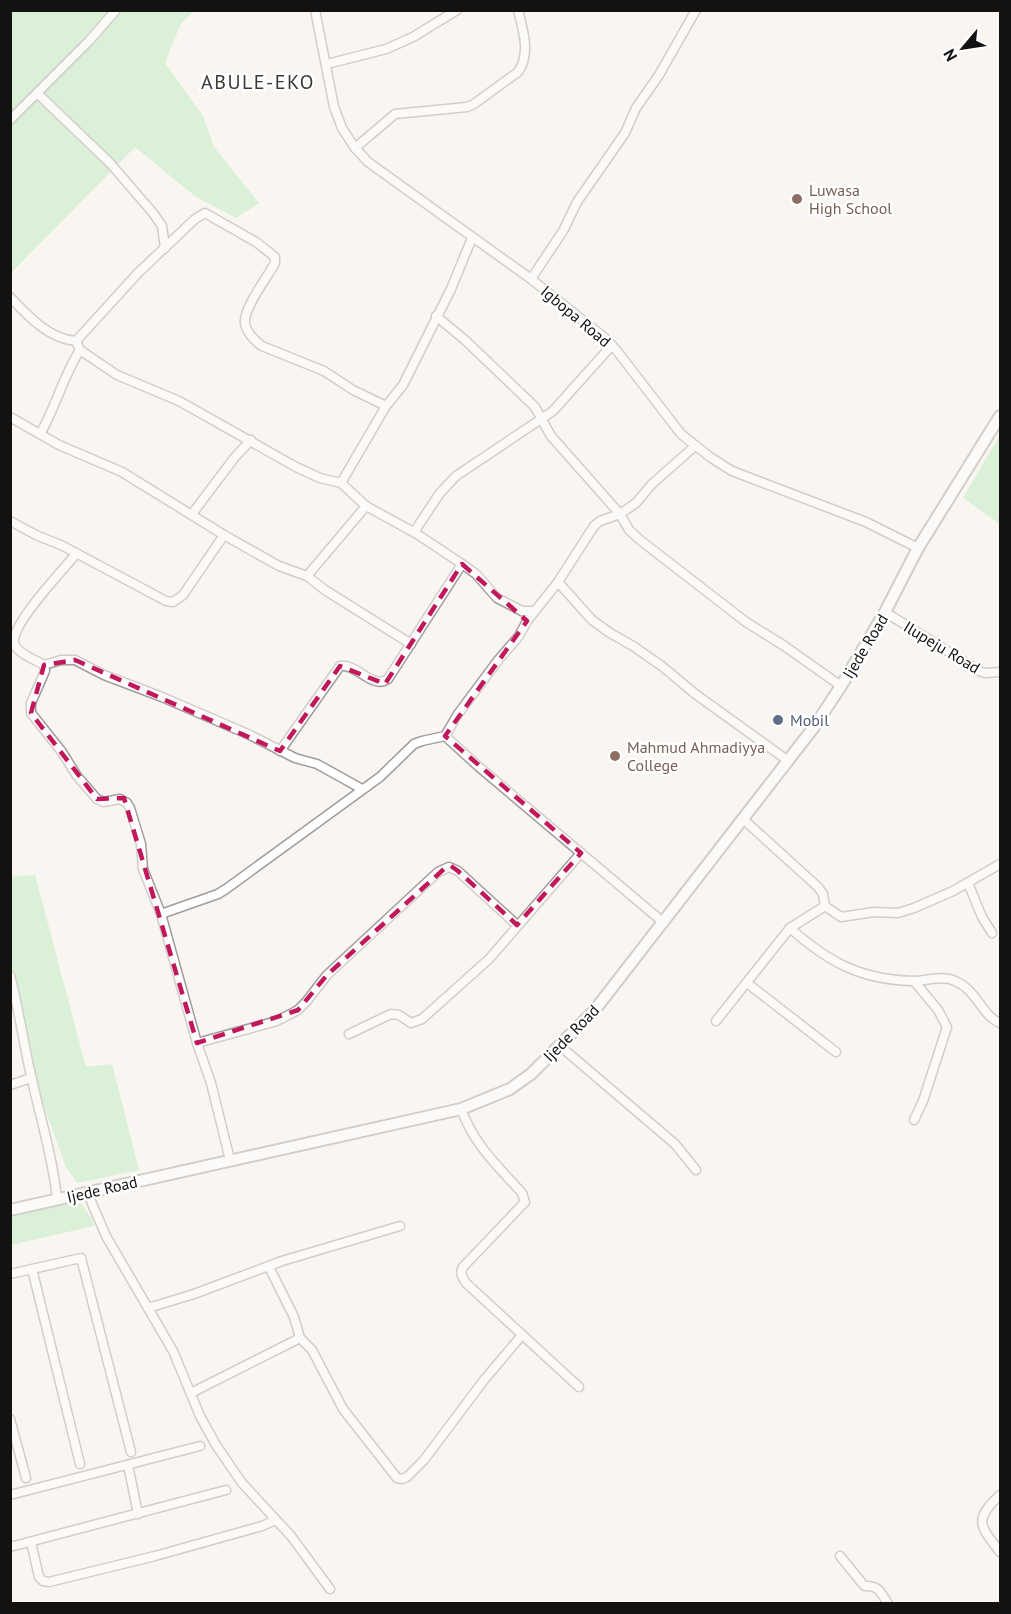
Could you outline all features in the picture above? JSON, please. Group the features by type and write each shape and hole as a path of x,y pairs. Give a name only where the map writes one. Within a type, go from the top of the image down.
{"main road":[{"name":"Ijede Road","path":"10,1210 461,1109 510,1089 531,1074 594,1011 814,727 885,612 918,548 1000,416"}],"street":[{"path":"10,120 38,94 116,10"},
{"name":"Igbopa Road","path":"315,10 334,108 342,128 355,148 375,167 531,279 612,345 681,434 695,446 732,471 866,522 918,548"},
{"path":"327,64 375,53 400,44 457,10"},
{"path":"355,148 395,114 467,107 518,72 523,65 525,42 518,10"},
{"path":"531,279 563,231 577,202 625,133 636,108 659,75 696,10"},
{"path":"38,94 110,163 153,213 162,226 165,248"},
{"path":"76,341 114,297 204,213 272,252 275,256 275,263 247,311 245,323 255,341 324,371 353,390 386,406"},
{"path":"340,483 386,406 403,385 451,289 472,238"},
{"path":"10,297 37,323 55,336 76,341"},
{"path":"436,316 465,340 535,407 551,436 620,514 629,530 746,622 841,686"},
{"path":"76,341 80,350 117,375 179,401 320,478 340,483 366,506 414,532 476,574 497,598 522,611 534,611"},
{"path":"414,532 440,493 456,476 553,411 612,345"},
{"path":"39,434 49,419 69,368 80,350"},
{"path":"10,417 59,445 122,472 279,566 307,576 325,590 411,644"},
{"path":"192,514 235,457 251,440"},
{"path":"161,914 226,889 380,777 414,744 445,736 499,659 519,636 534,611 558,582 594,526 600,521 620,514 636,503 652,484 695,446"},
{"path":"307,576 366,506"},
{"path":"10,521 61,545 166,601 173,602 183,596 224,535"},
{"path":"76,554 25,614 15,635 14,642 18,649 44,665 61,660 75,660 104,675 250,735 295,758 317,764 362,789"},
{"path":"280,751 340,666 348,666 375,681 385,682 462,564"},
{"path":"558,582 592,620 663,667 694,693 787,760"},
{"path":"522,611 528,621"},
{"name":"Ilupeju Road","path":"885,612 979,671 1000,672"},
{"path":"44,665 45,671 31,702 31,713 62,752 77,776 97,799 104,802 120,799 127,803 141,844 146,878 161,914 197,1043 211,1083 230,1160"},
{"path":"445,736 487,775 664,922"},
{"path":"743,819 818,887 823,894 825,906 841,917 874,912 898,913 953,891 1000,864"},
{"path":"349,1034 391,1014 399,1014 411,1023 422,1019 489,958 581,853"},
{"path":"197,1043 278,1021 298,1010 327,975 438,872 449,867 458,871 517,925"},
{"path":"968,883 982,917 992,933"},
{"path":"717,1020 790,928 825,906"},
{"path":"790,928 817,951 844,967 863,974 914,981 954,980 972,992 993,1021 1000,1023"},
{"path":"10,975 52,1166 57,1199"},
{"path":"914,981 941,1015 947,1027 946,1037 914,1120"},
{"path":"747,983 836,1052"},
{"path":"560,1046 675,1144 696,1170"},
{"path":"10,1085 31,1078"},
{"path":"461,1109 479,1145 522,1193 525,1202 463,1267 462,1276 466,1283 579,1387"},
{"path":"87,1192 106,1236 173,1351 200,1416 216,1445 242,1483 291,1536 330,1589"},
{"path":"148,1308 269,1268 282,1261 400,1226"},
{"path":"10,1274 81,1258 131,1452"},
{"path":"269,1268 294,1317 300,1338 312,1350 343,1410 392,1474 402,1479 424,1460 484,1380 522,1335"},
{"path":"32,1269 80,1464"},
{"path":"191,1393 300,1338"},
{"path":"10,1419 26,1478"},
{"path":"10,1495 200,1446"},
{"path":"128,1465 138,1514"},
{"path":"10,1547 226,1490"},
{"path":"1000,1495 988,1506 981,1520 982,1529 1000,1552"},
{"path":"32,1542 39,1577 49,1582 155,1556 276,1520"},
{"path":"840,1556 865,1586 878,1587 888,1604"}],"highlighted area":[{"path":"462,564 527,621 445,736 581,853 517,925 458,871 451,866 444,869 327,975 298,1010 197,1043 124,798 97,799 31,713 44,665 75,660 280,751 340,666 385,684"}],"green space":[{"path":"11,11 195,11 181,23 165,63 203,116 214,147 259,203 236,218 196,197 135,147 11,273"},
{"path":"1000,435 1000,524 963,498"},
{"path":"35,875 86,1067 112,1064 139,1170 77,1183 66,1167 41,1098 11,968 10,877"},
{"path":"70,1200 79,1201 92,1219 94,1226 11,1245 11,1215"}],"place":[{"name":"Luwasa High School","path":"797,199"},
{"name":"Mobil","path":"778,720"},
{"name":"Mahmud Ahmadiyya College","path":"615,756"}],"district":[{"name":"ABULE-EKO","path":"258,82"}]}
